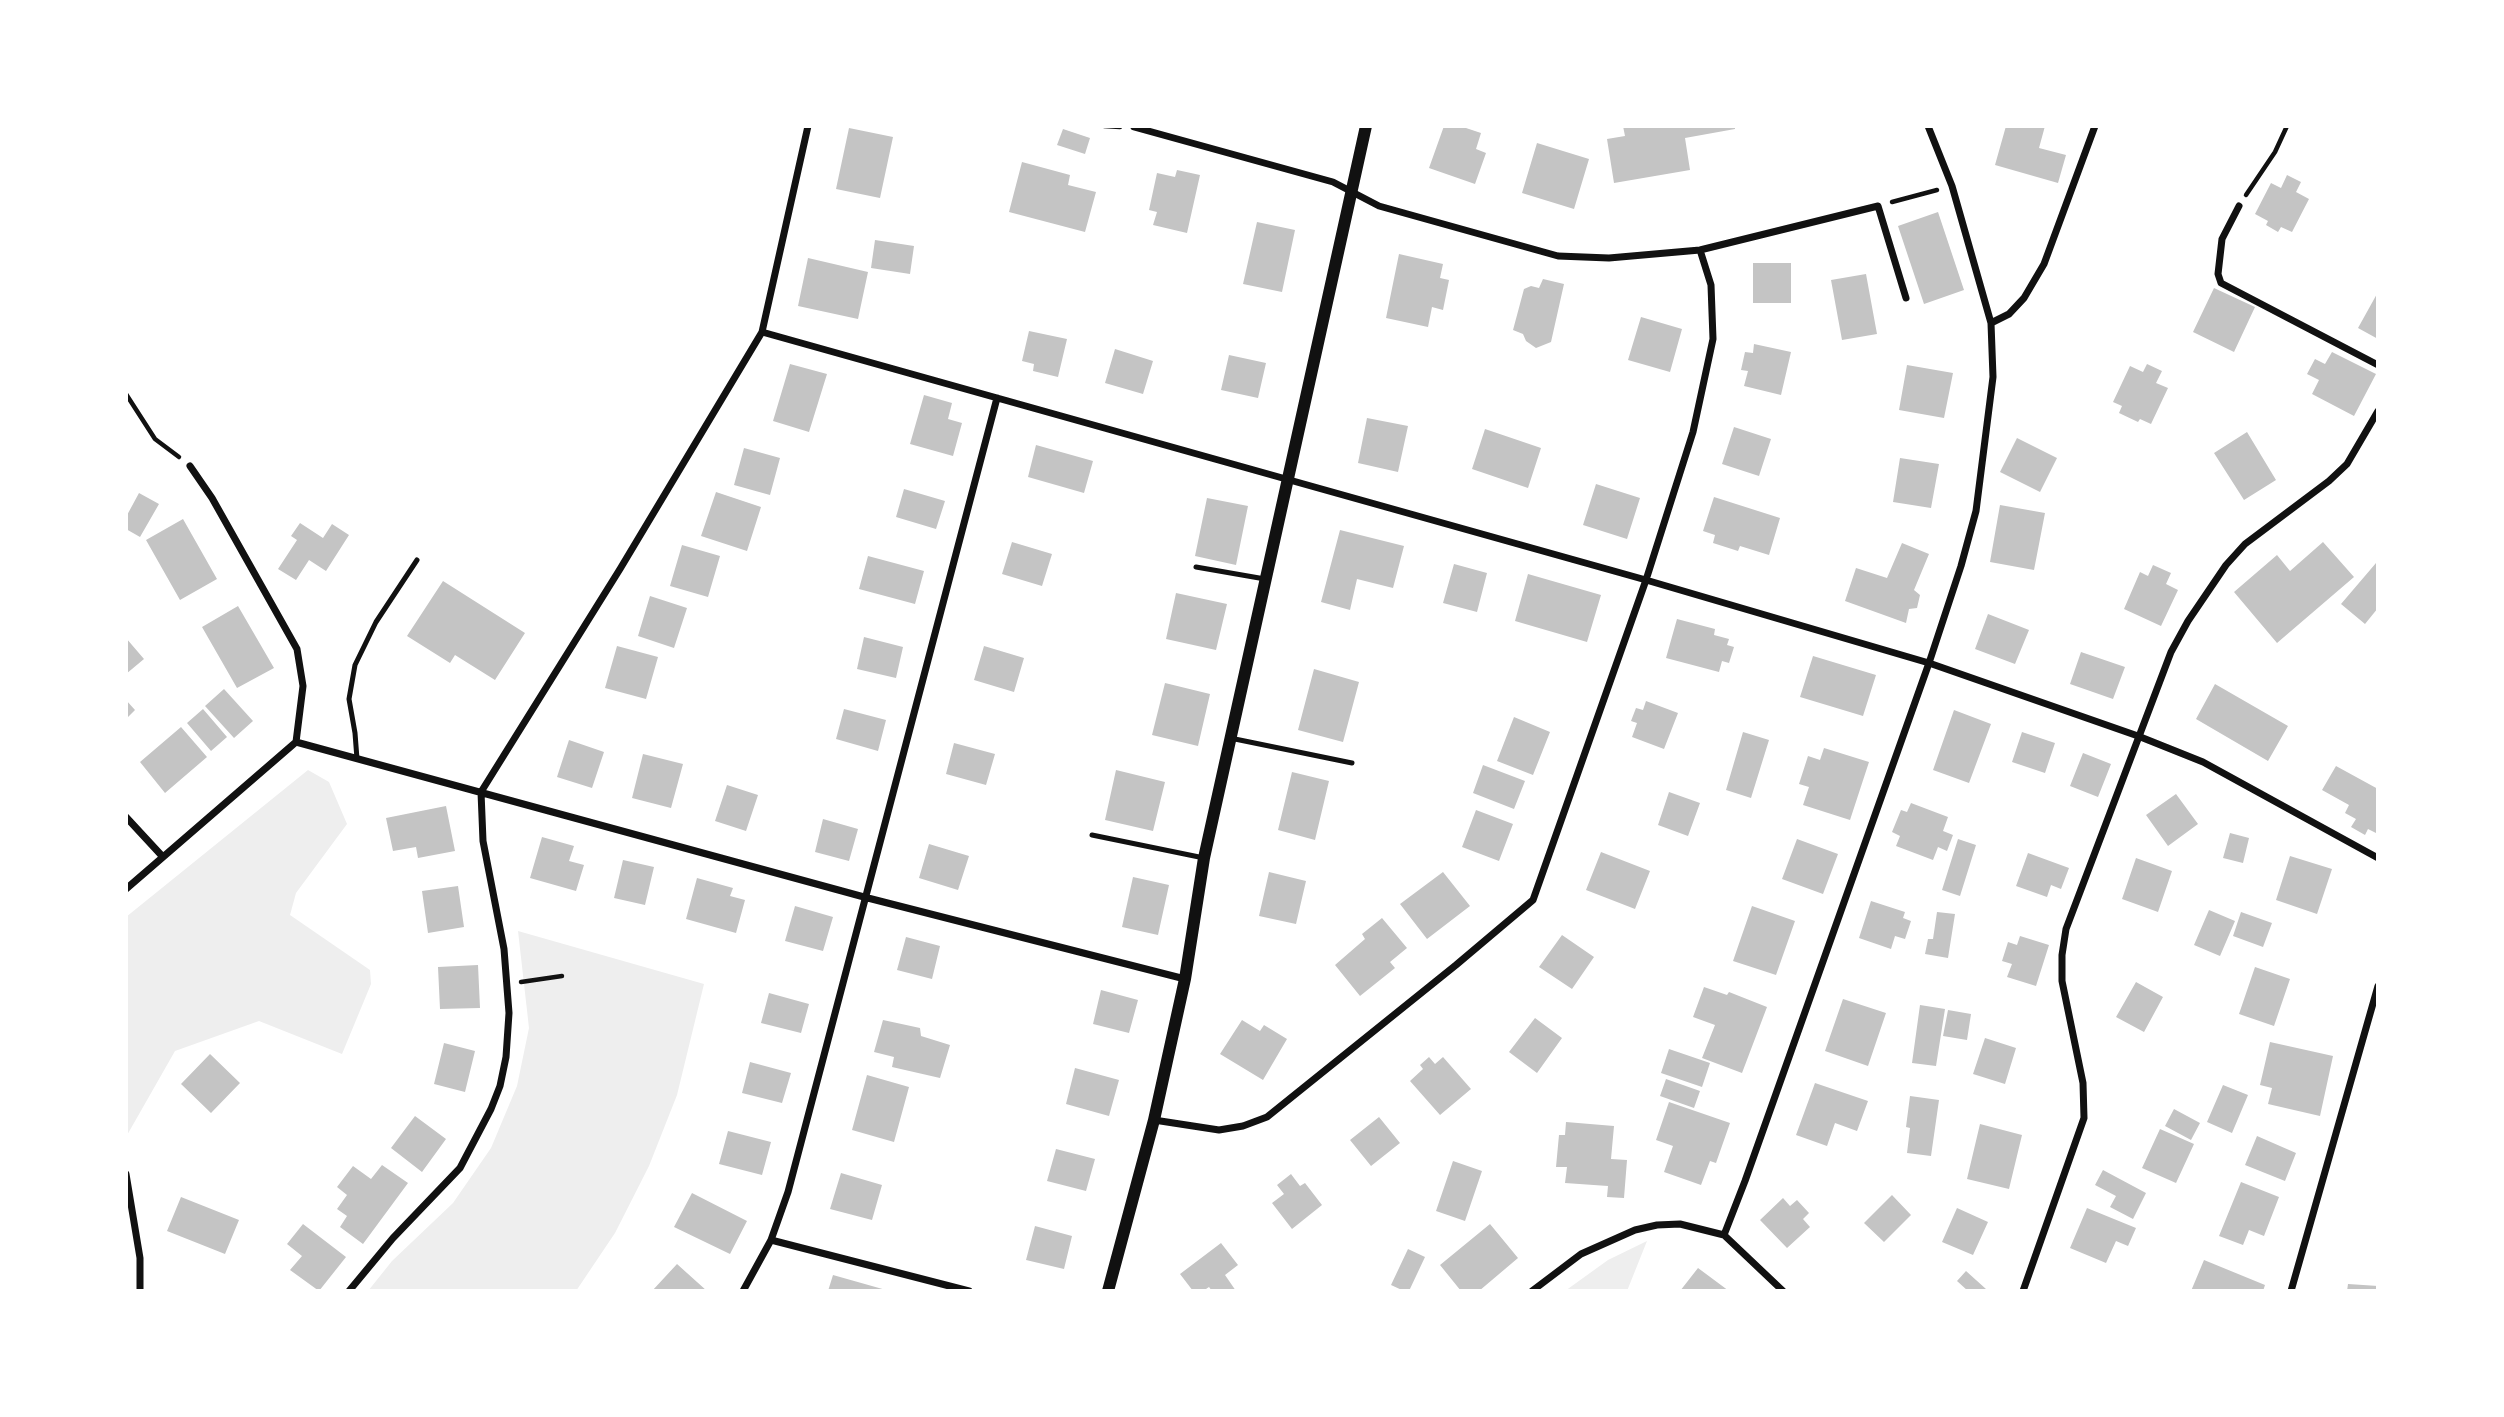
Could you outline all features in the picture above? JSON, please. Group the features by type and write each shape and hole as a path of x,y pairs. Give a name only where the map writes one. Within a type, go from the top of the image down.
{"street":[{"path":"349,1291 393,1238 460,1168 480,1134 500,1086 506,1057 509,1013 503,949 483,841 481,792 627,557 762,331 807,126"},
{"path":"1108,1291 1154,1120 1185,979 1204,858 1366,126"},
{"path":"1724,1235 1929,663 1976,511 1993,377 1991,323 1952,186 1928,126"},
{"path":"1991,323 2009,314 2024,298 2044,264 2095,126"},
{"path":"1134,127 1323,179 1379,206 1558,256 1609,258 1700,250 1878,206 1906,298"},
{"path":"2239,206 2222,239 2218,274 2221,283 2378,365"},
{"path":"1154,1120 1219,1130 1267,1118 1533,900 1646,580 1693,432 1713,339 1712,285 1700,250"},
{"path":"762,331 1646,580 1929,663 2138,736 2203,762 2378,858"},
{"path":"743,1291 771,1240 788,1192 997,398"},
{"path":"2023,1291 2084,1118 2083,1083 2062,981 2066,929 2171,652 2188,621 2226,565 2245,544 2329,481 2347,464 2374,426 2378,411"},
{"path":"126,889 296,742 303,686 297,649 212,498 190,466"},
{"path":"296,742 864,897 1185,979"},
{"path":"126,817 163,856"},
{"path":"2291,1291 2378,986"},
{"path":"126,1174 139,1258 140,1291"},
{"path":"1532,1291 1581,1254 1635,1230 1679,1224 1724,1235 1783,1291"},
{"path":"771,1240 970,1291"}],"lane":[{"path":"356,759 349,699 355,666 376,622 417,560"},
{"path":"1196,566 1265,579"},
{"path":"1230,738 1352,764"},
{"path":"1092,835 1204,858"}],"path":[{"path":"2239,206 2275,152 2287,126"},
{"path":"1878,206 1952,186"},
{"path":"126,394 155,439 190,466"},
{"path":"507,984 562,976"}],"shaded area":[{"path":"308,770 329,782 347,824 296,893 290,915 370,970 371,984 342,1054 259,1021 175,1051 126,1137 126,917"},
{"path":"518,931 704,984 677,1095 649,1166 615,1233 576,1291 368,1291 392,1261 453,1203 491,1148 517,1086 529,1028"},
{"path":"1647,1241 1627,1291 1565,1291 1608,1260"}],"building":[{"path":"1444,126 1460,126 1481,133 1476,149 1486,153 1475,184 1429,168"},
{"path":"1623,126 1735,126 1735,129 1685,138 1690,170 1614,183 1607,139 1625,136"},
{"path":"2006,126 2045,126 2039,148 2066,155 2058,183 1995,165"},
{"path":"849,128 893,137 880,198 836,189"},
{"path":"1063,129 1090,138 1085,154 1057,145"},
{"path":"1537,143 1589,159 1574,209 1522,193"},
{"path":"1022,162 1070,175 1068,185 1096,192 1085,232 1009,212"},
{"path":"1177,170 1200,175 1187,233 1153,225 1157,212 1149,210 1157,173 1175,177"},
{"path":"2287,175 2301,182 2296,192 2309,199 2292,232 2281,227 2278,232 2266,225 2268,221 2255,214 2271,183 2281,188"},
{"path":"1938,212 1964,290 1924,304 1898,226"},
{"path":"1257,222 1295,230 1282,292 1243,284"},
{"path":"875,240 914,246 910,274 871,268"},
{"path":"1399,254 1443,264 1440,278 1449,280 1443,310 1432,307 1428,327 1386,318"},
{"path":"808,258 868,272 858,319 798,306"},
{"path":"1753,263 1791,263 1791,303 1753,303"},
{"path":"1866,274 1877,334 1842,340 1831,280"},
{"path":"1543,279 1564,284 1551,342 1536,348 1526,341 1523,334 1513,330 1524,289 1531,286 1539,288"},
{"path":"2214,288 2255,307 2234,352 2193,332"},
{"path":"2378,292 2378,339 2358,328"},
{"path":"1641,317 1682,329 1670,372 1628,360"},
{"path":"1029,331 1067,339 1058,377 1033,371 1034,364 1022,361"},
{"path":"1754,344 1791,352 1781,395 1744,386 1748,371 1741,370 1745,352 1753,353"},
{"path":"1115,349 1153,361 1143,394 1105,383"},
{"path":"2332,352 2376,374 2354,416 2312,394 2319,380 2307,374 2315,359 2325,364"},
{"path":"1229,355 1266,363 1258,398 1221,390"},
{"path":"790,364 827,374 809,432 773,421"},
{"path":"2147,364 2162,371 2156,383 2168,388 2151,424 2140,419 2138,422 2119,413 2122,406 2113,402 2130,366 2143,372"},
{"path":"1907,365 1953,373 1944,418 1899,410"},
{"path":"924,395 952,403 948,419 962,423 953,456 910,444"},
{"path":"1367,418 1408,426 1398,472 1358,463"},
{"path":"1734,427 1771,439 1759,476 1722,464"},
{"path":"1485,429 1541,448 1528,488 1472,469"},
{"path":"2247,432 2276,480 2244,500 2214,453"},
{"path":"2017,438 2057,458 2040,492 2000,472"},
{"path":"1036,445 1093,461 1084,493 1028,477"},
{"path":"744,448 780,458 770,495 734,485"},
{"path":"1900,458 1939,464 1931,508 1893,502"},
{"path":"1596,484 1640,498 1627,539 1583,525"},
{"path":"904,489 945,501 936,529 896,517"},
{"path":"716,492 761,507 747,551 701,536"},
{"path":"139,493 159,504 140,537 126,529 126,517"},
{"path":"1714,497 1780,518 1769,555 1740,546 1738,551 1713,543 1715,535 1703,531"},
{"path":"1207,498 1248,506 1236,565 1195,556"},
{"path":"2000,505 2045,513 2034,570 1990,562"},
{"path":"183,519 217,579 180,600 146,540"},
{"path":"300,523 323,538 332,524 349,535 326,571 309,560 296,580 278,569 297,540 291,536"},
{"path":"1340,530 1404,546 1393,588 1357,579 1350,610 1321,602"},
{"path":"1012,542 1052,554 1042,586 1002,574"},
{"path":"2323,542 2354,577 2277,643 2234,592 2277,555 2290,571"},
{"path":"1902,543 1929,554 1914,590 1920,595 1917,608 1909,609 1906,623 1845,601 1856,568 1887,578"},
{"path":"682,545 720,556 708,597 670,586"},
{"path":"868,556 924,571 915,604 859,589"},
{"path":"2376,563 2378,608 2365,624 2341,604"},
{"path":"1454,564 1487,573 1477,612 1443,603"},
{"path":"2153,565 2171,573 2166,584 2178,590 2161,626 2124,609 2140,572 2148,576"},
{"path":"1528,574 1601,595 1587,642 1515,621"},
{"path":"443,581 525,633 495,680 455,655 450,663 407,636"},
{"path":"1176,593 1227,604 1216,650 1166,639"},
{"path":"650,596 687,608 674,648 638,636"},
{"path":"238,606 274,668 237,688 202,627"},
{"path":"1988,614 2029,630 2015,664 1975,649"},
{"path":"1677,619 1715,629 1714,635 1729,639 1727,645 1734,647 1729,663 1722,661 1719,672 1666,658"},
{"path":"864,637 903,647 896,678 857,669"},
{"path":"126,638 144,659 126,674"},
{"path":"617,646 658,657 646,699 605,688"},
{"path":"984,646 1024,658 1014,692 974,680"},
{"path":"2081,652 2125,667 2113,699 2070,684"},
{"path":"1813,656 1876,675 1863,716 1800,697"},
{"path":"1314,669 1359,682 1343,742 1298,730"},
{"path":"1165,683 1210,694 1198,746 1152,735"},
{"path":"2215,684 2288,726 2268,761 2196,719"},
{"path":"224,689 253,721 234,738 205,706"},
{"path":"126,700 135,710 126,719"},
{"path":"1646,701 1678,713 1664,749 1632,737 1637,723 1631,721 1636,708 1643,710"},
{"path":"203,709 227,737 211,751 187,723"},
{"path":"844,709 886,720 878,751 836,739"},
{"path":"1954,710 1991,724 1969,783 1933,770"},
{"path":"1514,717 1550,732 1533,775 1497,761"},
{"path":"181,727 207,757 165,793 140,762"},
{"path":"1743,732 1769,740 1751,798 1726,790"},
{"path":"2022,732 2055,743 2045,773 2012,762"},
{"path":"569,740 604,752 592,788 557,777"},
{"path":"954,743 995,754 986,785 946,774"},
{"path":"1824,748 1869,762 1850,820 1803,805 1809,787 1799,784 1808,756 1820,760"},
{"path":"2083,753 2111,764 2098,797 2070,786"},
{"path":"643,754 683,764 671,808 632,798"},
{"path":"1483,765 1525,781 1514,809 1473,793"},
{"path":"2336,766 2378,789 2378,834 2368,829 2365,835 2351,827 2356,819 2345,813 2349,805 2322,790"},
{"path":"1116,770 1165,782 1153,831 1105,820"},
{"path":"1292,772 1329,781 1315,840 1278,830"},
{"path":"727,785 758,795 746,831 715,821"},
{"path":"1669,792 1700,803 1688,836 1658,825"},
{"path":"2176,794 2198,824 2168,846 2146,815"},
{"path":"1911,803 1948,817 1943,831 1953,835 1947,851 1938,847 1933,860 1896,846 1900,836 1892,832 1901,810 1907,812"},
{"path":"446,806 455,851 418,858 416,847 393,851 386,818"},
{"path":"1476,810 1513,824 1499,861 1462,847"},
{"path":"823,819 858,829 849,861 815,852"},
{"path":"2230,833 2249,838 2243,863 2223,858"},
{"path":"542,837 574,846 569,861 584,865 576,891 530,878"},
{"path":"1797,839 1838,854 1823,894 1782,879"},
{"path":"1958,839 1976,845 1960,896 1942,890"},
{"path":"929,844 969,856 958,890 919,878"},
{"path":"1601,852 1650,871 1635,909 1586,890"},
{"path":"2028,853 2069,868 2061,889 2051,885 2047,897 2016,886"},
{"path":"2290,856 2332,869 2317,914 2276,900"},
{"path":"2136,858 2172,871 2158,912 2122,899"},
{"path":"623,860 654,867 645,905 614,898"},
{"path":"1269,872 1306,881 1296,924 1259,916"},
{"path":"1443,872 1470,906 1427,939 1400,904"},
{"path":"1133,877 1169,885 1158,935 1122,927"},
{"path":"697,878 733,888 730,896 745,900 736,933 686,919"},
{"path":"458,886 464,927 428,933 422,891"},
{"path":"1871,901 1905,912 1903,918 1911,921 1905,939 1895,936 1891,949 1859,938"},
{"path":"795,906 833,917 823,951 785,941"},
{"path":"1752,906 1795,921 1776,975 1733,961"},
{"path":"2209,910 2235,921 2220,956 2194,945"},
{"path":"1937,912 1955,914 1948,958 1925,954 1928,939 1933,939"},
{"path":"2241,912 2272,923 2263,947 2233,936"},
{"path":"1382,918 1407,948 1390,962 1395,968 1360,996 1335,965 1365,939 1362,934"},
{"path":"1562,935 1594,957 1572,989 1539,967"},
{"path":"2020,936 2049,945 2036,986 2007,977 2012,964 2002,961 2008,942 2017,945"},
{"path":"906,937 940,946 932,979 897,970"},
{"path":"478,965 480,1008 440,1009 438,967"},
{"path":"2255,967 2290,979 2274,1026 2239,1014"},
{"path":"2136,982 2163,997 2144,1032 2116,1017"},
{"path":"1704,987 1727,995 1729,992 1767,1007 1742,1073 1702,1058 1715,1025 1693,1017"},
{"path":"1101,990 1138,1000 1129,1033 1093,1024"},
{"path":"769,993 809,1004 801,1033 761,1023"},
{"path":"1843,999 1886,1013 1868,1066 1825,1051"},
{"path":"1920,1005 1945,1009 1936,1066 1912,1063"},
{"path":"1948,1010 1971,1014 1967,1040 1943,1036"},
{"path":"1535,1018 1562,1038 1537,1073 1509,1052"},
{"path":"883,1020 920,1028 921,1036 950,1045 940,1078 892,1067 894,1057 874,1052"},
{"path":"1242,1020 1260,1031 1264,1025 1287,1039 1263,1080 1220,1054"},
{"path":"1985,1038 2016,1048 2005,1084 1973,1074"},
{"path":"2270,1042 2333,1056 2320,1116 2268,1104 2272,1088 2260,1085"},
{"path":"444,1043 475,1051 465,1092 434,1084"},
{"path":"1669,1049 1710,1063 1702,1087 1661,1073"},
{"path":"210,1054 240,1083 211,1113 181,1084"},
{"path":"1429,1057 1435,1064 1443,1057 1471,1089 1440,1115 1410,1081 1423,1069 1420,1065"},
{"path":"750,1062 791,1073 782,1103 742,1093"},
{"path":"1075,1068 1119,1080 1109,1116 1066,1104"},
{"path":"867,1075 909,1087 894,1142 852,1130"},
{"path":"1666,1079 1700,1091 1694,1108 1660,1096"},
{"path":"1815,1083 1868,1101 1857,1131 1835,1123 1827,1146 1796,1135"},
{"path":"2223,1085 2248,1095 2232,1133 2207,1122"},
{"path":"1910,1096 1939,1100 1931,1156 1907,1153 1910,1128 1906,1127"},
{"path":"1669,1102 1730,1123 1716,1163 1710,1161 1701,1185 1664,1172 1673,1146 1656,1140"},
{"path":"2174,1109 2200,1123 2191,1140 2165,1126"},
{"path":"415,1116 446,1139 422,1172 391,1148"},
{"path":"1379,1117 1400,1143 1371,1166 1350,1140"},
{"path":"1566,1122 1614,1126 1611,1159 1627,1160 1624,1198 1607,1197 1608,1186 1565,1183 1567,1167 1556,1167 1559,1135 1565,1135"},
{"path":"1980,1124 2022,1135 2009,1189 1967,1179"},
{"path":"2160,1129 2194,1144 2176,1183 2142,1168"},
{"path":"728,1131 771,1142 762,1175 719,1164"},
{"path":"2257,1136 2296,1153 2285,1181 2245,1165"},
{"path":"1056,1149 1095,1159 1086,1191 1047,1181"},
{"path":"1453,1161 1482,1171 1465,1221 1436,1211"},
{"path":"382,1165 408,1183 363,1244 340,1227 347,1216 337,1209 347,1195 337,1187 353,1166 371,1179"},
{"path":"2103,1170 2146,1193 2133,1219 2110,1207 2116,1196 2095,1185"},
{"path":"841,1173 882,1185 872,1220 830,1209"},
{"path":"1291,1174 1300,1186 1305,1183 1322,1205 1292,1229 1272,1203 1284,1194 1277,1185"},
{"path":"2241,1182 2279,1197 2264,1236 2249,1230 2243,1245 2219,1236"},
{"path":"692,1193 747,1221 730,1254 674,1227"},
{"path":"1892,1195 1911,1215 1884,1242 1864,1223"},
{"path":"181,1197 239,1220 225,1254 167,1231"},
{"path":"1783,1198 1790,1206 1797,1200 1809,1213 1803,1219 1810,1227 1787,1248 1760,1220"},
{"path":"1957,1208 1988,1222 1973,1255 1942,1242"},
{"path":"2087,1208 2136,1228 2128,1246 2116,1241 2106,1263 2070,1248"},
{"path":"303,1224 346,1257 319,1291 290,1270 302,1256 287,1244"},
{"path":"1490,1224 1518,1258 1479,1291 1461,1291 1440,1265"},
{"path":"1035,1226 1072,1236 1064,1269 1026,1260"},
{"path":"1221,1243 1238,1265 1225,1275 1236,1291 1212,1291 1209,1287 1203,1291 1193,1291 1180,1274"},
{"path":"1408,1249 1425,1257 1409,1291 1404,1291 1391,1285"},
{"path":"2204,1260 2265,1285 2263,1291 2191,1291"},
{"path":"677,1264 707,1291 652,1291"},
{"path":"1698,1268 1729,1291 1680,1291"},
{"path":"1966,1271 1986,1289 1984,1291 1968,1291 1957,1281"},
{"path":"833,1275 886,1290 886,1291 828,1291"},
{"path":"2348,1284 2378,1286 2378,1291 2347,1291"}]}
